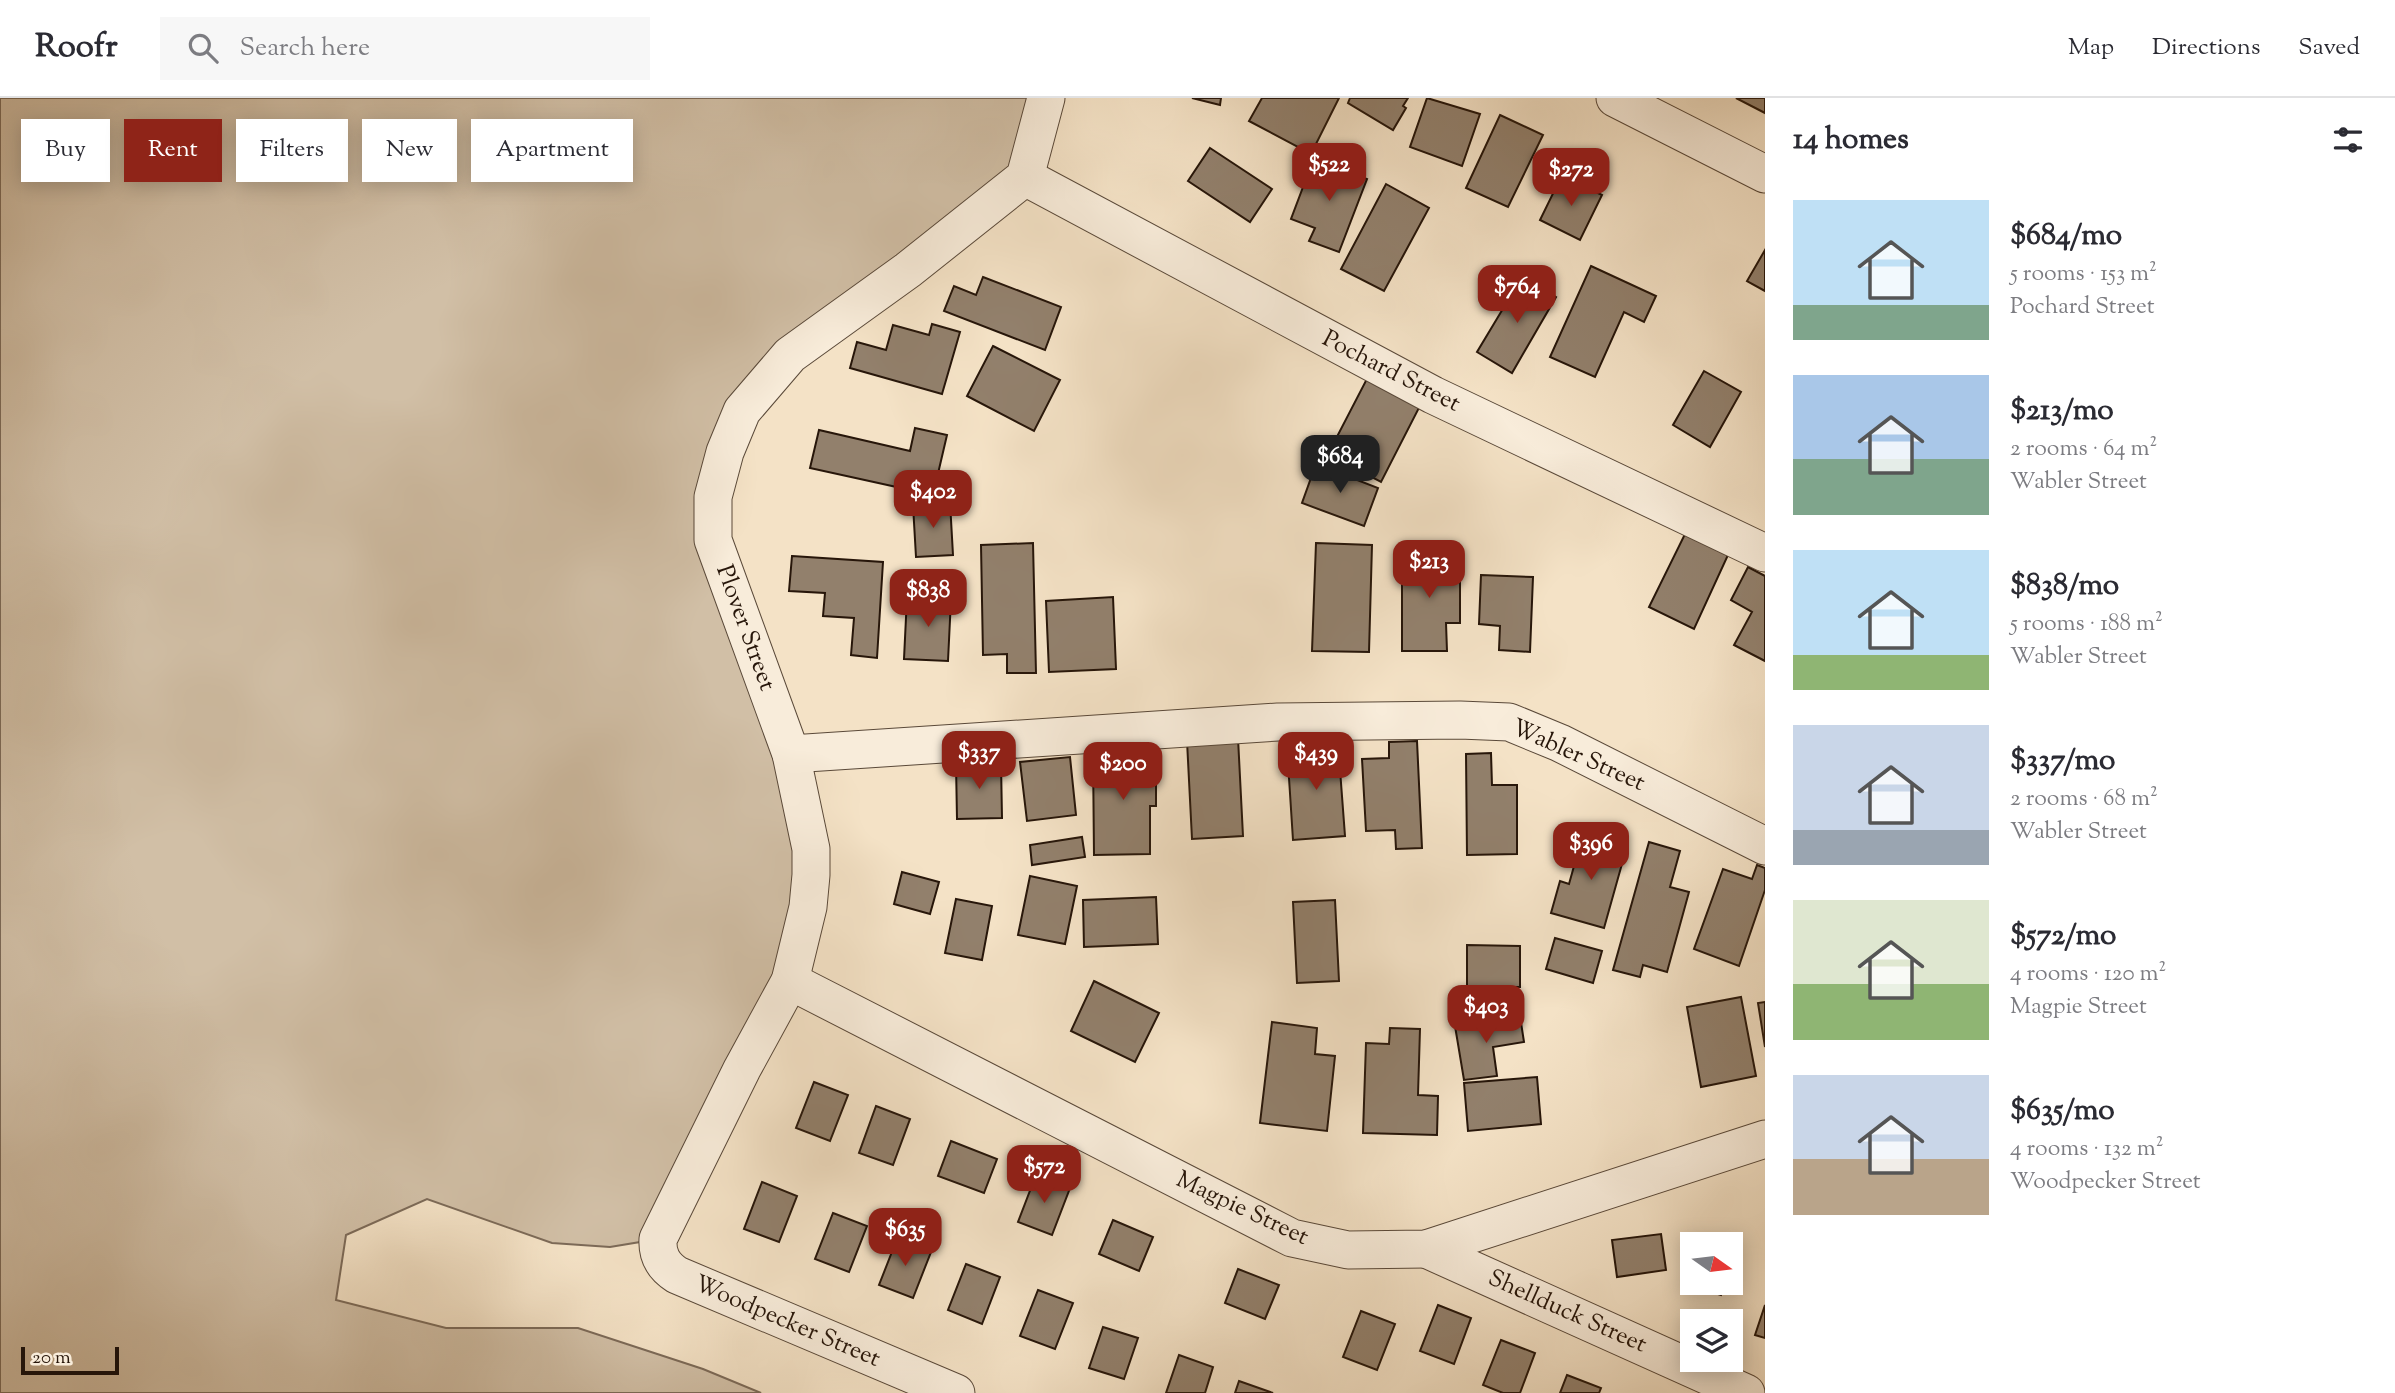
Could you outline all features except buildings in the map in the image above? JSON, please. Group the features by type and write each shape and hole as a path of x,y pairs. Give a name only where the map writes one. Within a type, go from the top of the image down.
{"street":[{"path":"1025,177 1045,98"},
{"path":"1615,98 1765,174"},
{"name":"Pochard Street","path":"1025,177 1433,396 1765,553"},
{"name":"Plover Street","path":"662,1261 657,1250 658,1239 742,1069 790,981 808,907 811,875 811,849 791,754 713,540 713,497 725,452 743,411 790,355 908,270 1025,177"},
{"name":"Wabler Street","path":"791,754 1278,722 1509,722 1560,743 1765,846"},
{"name":"Magpie Street","path":"790,981 1292,1238 1348,1250 1426,1249 1765,1139"},
{"name":"Shellduck Street","path":"1426,1249 1746,1393"},
{"name":"Woodpecker Street","path":"662,1261 677,1275 956,1393"}],"shaded area":[{"path":"0,98 1046,98 1025,177 790,355 713,497 748,636 808,907 658,1239 610,1247 552,1243 427,1199 346,1235 336,1300 446,1328 578,1328 703,1369 761,1393 0,1393"}]}
